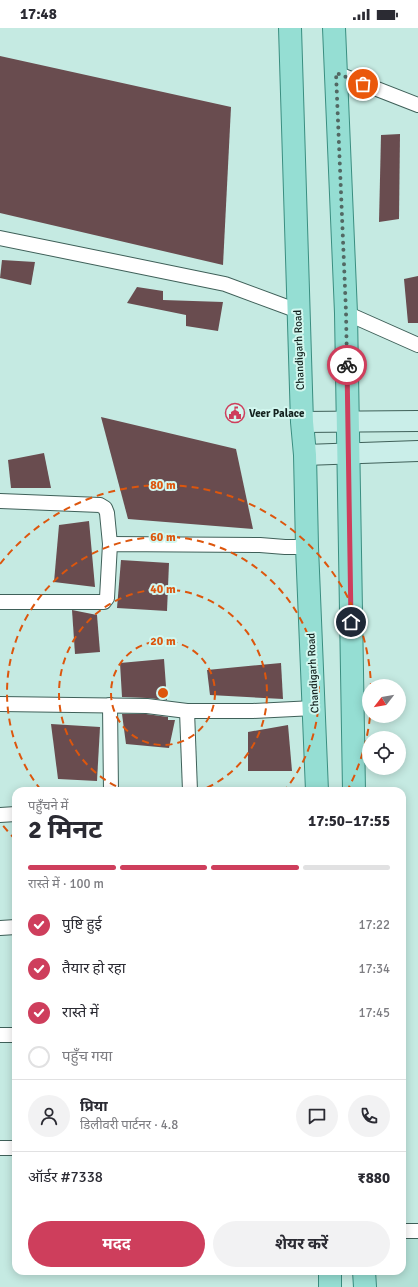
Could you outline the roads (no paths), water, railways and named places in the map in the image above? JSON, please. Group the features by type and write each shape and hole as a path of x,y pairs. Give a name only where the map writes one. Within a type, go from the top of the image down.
{"main road":[{"name":"Chandigarh Road","path":"290,28 298,312 302,422 305,455 307,547 317,787"},
{"path":"334,28 346,312 354,787"},
{"path":"330,1275 330,1287"},
{"path":"364,1275 365,1287"}],"street":[{"path":"336,73 418,105"},
{"path":"0,238 225,284 298,312"},
{"path":"346,312 418,345"},
{"path":"302,422 418,421"},
{"path":"305,455 418,451"},
{"path":"0,501 100,505 105,508 107,513 110,544 107,598 104,602 0,602"},
{"path":"110,544 260,545 307,547"},
{"path":"0,704 147,706 187,711 253,711 314,708"},
{"path":"110,705 111,787"},
{"path":"187,711 190,787"},
{"path":"0,815 12,814"},
{"path":"0,928 12,927"},
{"path":"0,1035 12,1034"},
{"path":"0,1148 12,1148"},
{"path":"406,1231 418,1231"}],"place":[{"name":"Veer Palace","path":"235,413"}]}
